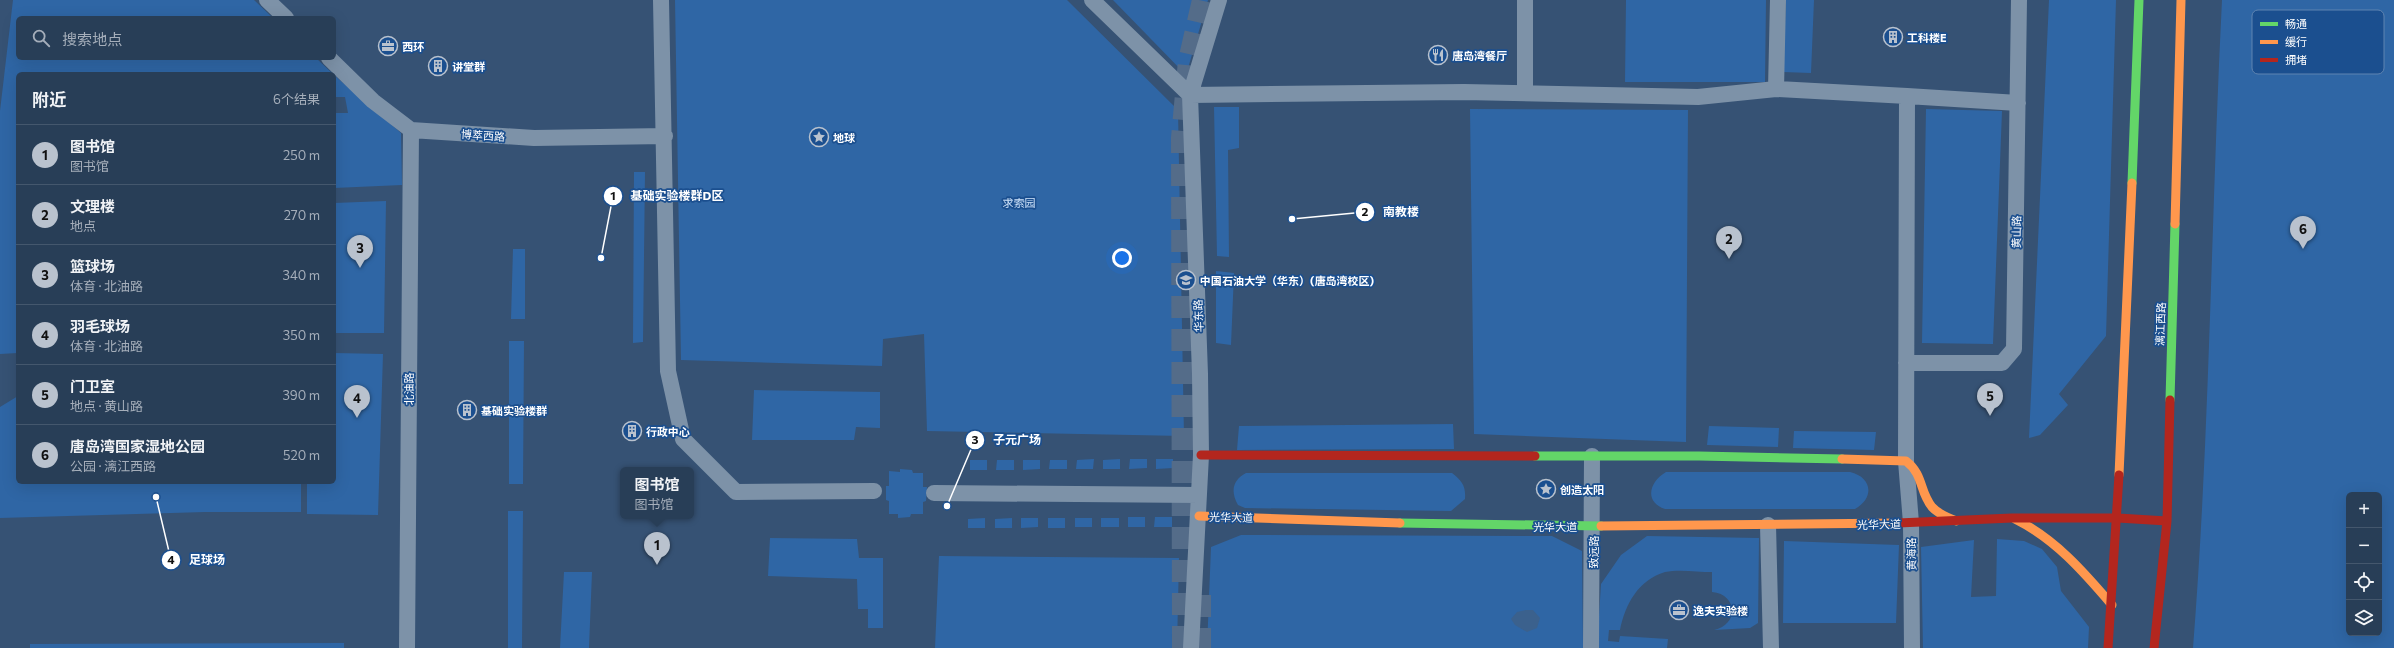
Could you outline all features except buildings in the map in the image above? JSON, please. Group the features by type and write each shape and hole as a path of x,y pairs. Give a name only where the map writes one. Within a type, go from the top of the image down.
{"street":[{"path":"267,0 284,16"},
{"path":"661,0 665,136 668,371 683,439 736,492 874,491"},
{"path":"1092,0 1190,95 1525,92 1698,97 1776,89 2018,103"},
{"name":"华东路","path":"1191,648 1201,455 1200,374 1190,95 1219,0"},
{"path":"1525,92 1526,0"},
{"path":"1776,89 1778,0"},
{"name":"黄山路","path":"1906,363 2002,363 2014,349 2020,0"},
{"path":"2108,648 2118,518 2139,0"},
{"name":"漓江西路","path":"2154,648 2167,521 2181,0"},
{"path":"331,60 373,101 411,130"},
{"name":"黄海路","path":"1908,96 1906,461 1911,523 1912,648"},
{"name":"博萃西路","path":"411,130 534,138 665,136"},
{"name":"北油路","path":"407,648 411,130"},
{"path":"1201,455 1470,457 1592,456 1906,461 1914,465 1920,475 1922,489 1930,506 1941,516 1957,521"},
{"name":"致远路","path":"1591,648 1593,526 1592,456"},
{"path":"934,493 1199,495"},
{"name":"光华大道","path":"1199,516 1468,525 1593,526 1911,523 2012,518 2118,518 2167,521"},
{"path":"2012,518 2030,526 2054,545 2091,581 2112,605"},
{"path":"1768,525 1771,648"}],"green space":[{"path":"13,0 254,0 271,16 16,16 16,60 318,60 331,72 16,72 16,353 0,354 0,111"},
{"name":"求索园","path":"675,0 1067,0 1178,110 1184,436 927,431 924,334 883,339 882,366 681,360"},
{"path":"1113,0 1208,0 1186,75"},
{"path":"1626,0 1766,0 1765,82 1625,82"},
{"path":"1786,0 1814,0 1811,73 1783,72"},
{"path":"2049,0 2116,0 2106,336 2059,394 2068,405 2040,435 2029,438"},
{"path":"2222,0 2394,0 2394,648 2193,648 2203,486"},
{"path":"336,77 401,133 402,185 336,188 336,113 348,113 345,97 336,97"},
{"path":"1214,107 1239,107 1239,148 1228,150 1229,257 1217,256"},
{"path":"1470,109 1688,110 1686,442 1474,434"},
{"path":"1926,109 2002,111 1993,344 1922,343"},
{"path":"634,172 645,172 643,342 633,343"},
{"path":"386,201 384,333 336,333 336,203"},
{"path":"513,249 525,249 525,319 511,319"},
{"path":"1216,271 1234,273 1231,345 1216,343"},
{"path":"509,341 524,341 523,484 509,484"},
{"path":"336,353 383,354 378,515 307,514 307,484 336,484"},
{"path":"754,390 880,392 880,428 856,427 854,440 752,440"},
{"path":"16,397 16,484 301,484 301,512 205,512 0,518 0,407"},
{"path":"1453,424 1454,449 1237,450 1239,426"},
{"path":"1709,426 1779,428 1778,447 1707,445"},
{"path":"1794,431 1876,432 1874,450 1793,448"},
{"path":"1094,459 1093,469 1076,469 1077,460"},
{"path":"1120,459 1120,469 1103,469 1103,460"},
{"path":"1130,459 1147,459 1147,468 1129,469"},
{"path":"1156,459 1173,459 1173,468 1156,469"},
{"path":"970,460 987,460 987,470 970,470"},
{"path":"997,460 1014,460 1014,470 996,470"},
{"path":"1023,460 1040,460 1040,469 1023,470"},
{"path":"1050,460 1067,460 1067,469 1049,469"},
{"path":"900,469 912,470 913,473 923,473 923,487 927,487 926,501 923,502 923,514 911,514 910,517 898,518 898,514 889,514 889,501 886,500 886,486 889,486 889,471 900,472"},
{"path":"1666,472 1850,472 1863,478 1867,483 1868,494 1866,499 1855,509 1665,509 1658,506 1654,502 1651,492 1656,481"},
{"path":"1246,473 1452,473 1463,484 1465,499 1451,511 1245,508 1238,505 1234,495 1234,486 1238,479"},
{"path":"508,511 523,511 522,648 508,648"},
{"path":"1128,517 1145,517 1145,527 1128,527"},
{"path":"1155,517 1172,517 1172,527 1154,527"},
{"path":"985,518 985,528 968,528 968,519"},
{"path":"1012,518 1012,528 995,528 995,519"},
{"path":"1021,518 1038,518 1038,527 1021,528"},
{"path":"1048,518 1065,518 1065,528 1048,528"},
{"path":"1075,518 1092,518 1092,527 1075,527"},
{"path":"1101,518 1119,518 1119,527 1101,527"},
{"path":"1241,535 1552,536 1582,551 1583,648 1207,648 1211,547"},
{"path":"1647,536 1759,538 1758,623 1750,628 1714,630 1722,627 1728,622 1732,610 1727,598 1712,592 1712,572 1670,571 1656,576 1640,587 1629,603 1620,630 1609,630 1608,641 1619,642 1620,636 1668,639 1667,648 1597,648 1601,584 1621,555"},
{"path":"770,538 857,539 859,558 883,558 883,628 868,628 868,609 858,609 857,579 768,576"},
{"path":"1997,539 2024,541 2042,549 2057,567 2061,591 2089,627 2088,648 1923,648 1921,547 1974,540 1971,597 1996,596"},
{"path":"1784,541 1899,545 1896,623 1783,623"},
{"path":"939,556 1179,558 1177,648 935,648"},
{"path":"564,572 592,572 589,648 560,648"},
{"path":"344,643 344,648 30,648 30,644"}],"shaded area":[{"path":"1533,610 1540,618 1537,628 1527,632 1515,625 1511,619 1517,612"}],"tunnel":[{"path":"1183,648 1182,138 1189,61 1203,0"},
{"path":"1200,595 1200,648"}],"traffic: fast":[{"path":"2132,183 2139,0"},
{"path":"2170,400 2175,224"},
{"path":"1535,456 1699,456 1842,459"},
{"path":"1400,523 1601,526"}],"traffic: slow":[{"path":"2175,224 2181,0"},
{"path":"2119,475 2132,183"},
{"path":"1842,459 1906,461 1912,466 1919,477 1925,495 1932,507 1956,521"},
{"path":"1199,516 1400,523"},
{"path":"2015,519 2043,536 2056,546 2079,568 2112,605"},
{"path":"1601,526 1898,523"}],"traffic: jam":[{"path":"2154,648 2167,521 2170,400"},
{"path":"1201,455 1535,456"},
{"path":"2108,648 2119,475"},
{"path":"1898,523 2012,518 2118,518 2167,521"}],"place":[{"name":"工科楼E","path":"1893,37"},
{"name":"西环","path":"388,46"},
{"name":"唐岛湾餐厅","path":"1438,55"},
{"name":"讲堂群","path":"438,66"},
{"name":"地球","path":"819,137"},
{"name":"南教楼","path":"1292,219"},
{"name":"唐岛湾国家湿地公园","path":"2303,249"},
{"name":"基础实验楼群D区","path":"601,258"},
{"name":"文理楼","path":"1729,259"},
{"name":"篮球场","path":"360,268"},
{"name":"中国石油大学（华东）(唐岛湾校区)","path":"1186,280"},
{"name":"基础实验楼群","path":"467,410"},
{"name":"门卫室","path":"1990,416"},
{"name":"羽毛球场","path":"357,418"},
{"name":"行政中心","path":"632,431"},
{"name":"创造太阳","path":"1546,489"},
{"name":"足球场","path":"156,497"},
{"name":"子元广场","path":"947,506"},
{"name":"图书馆","path":"657,565"},
{"name":"逸夫实验楼","path":"1679,610"}]}
